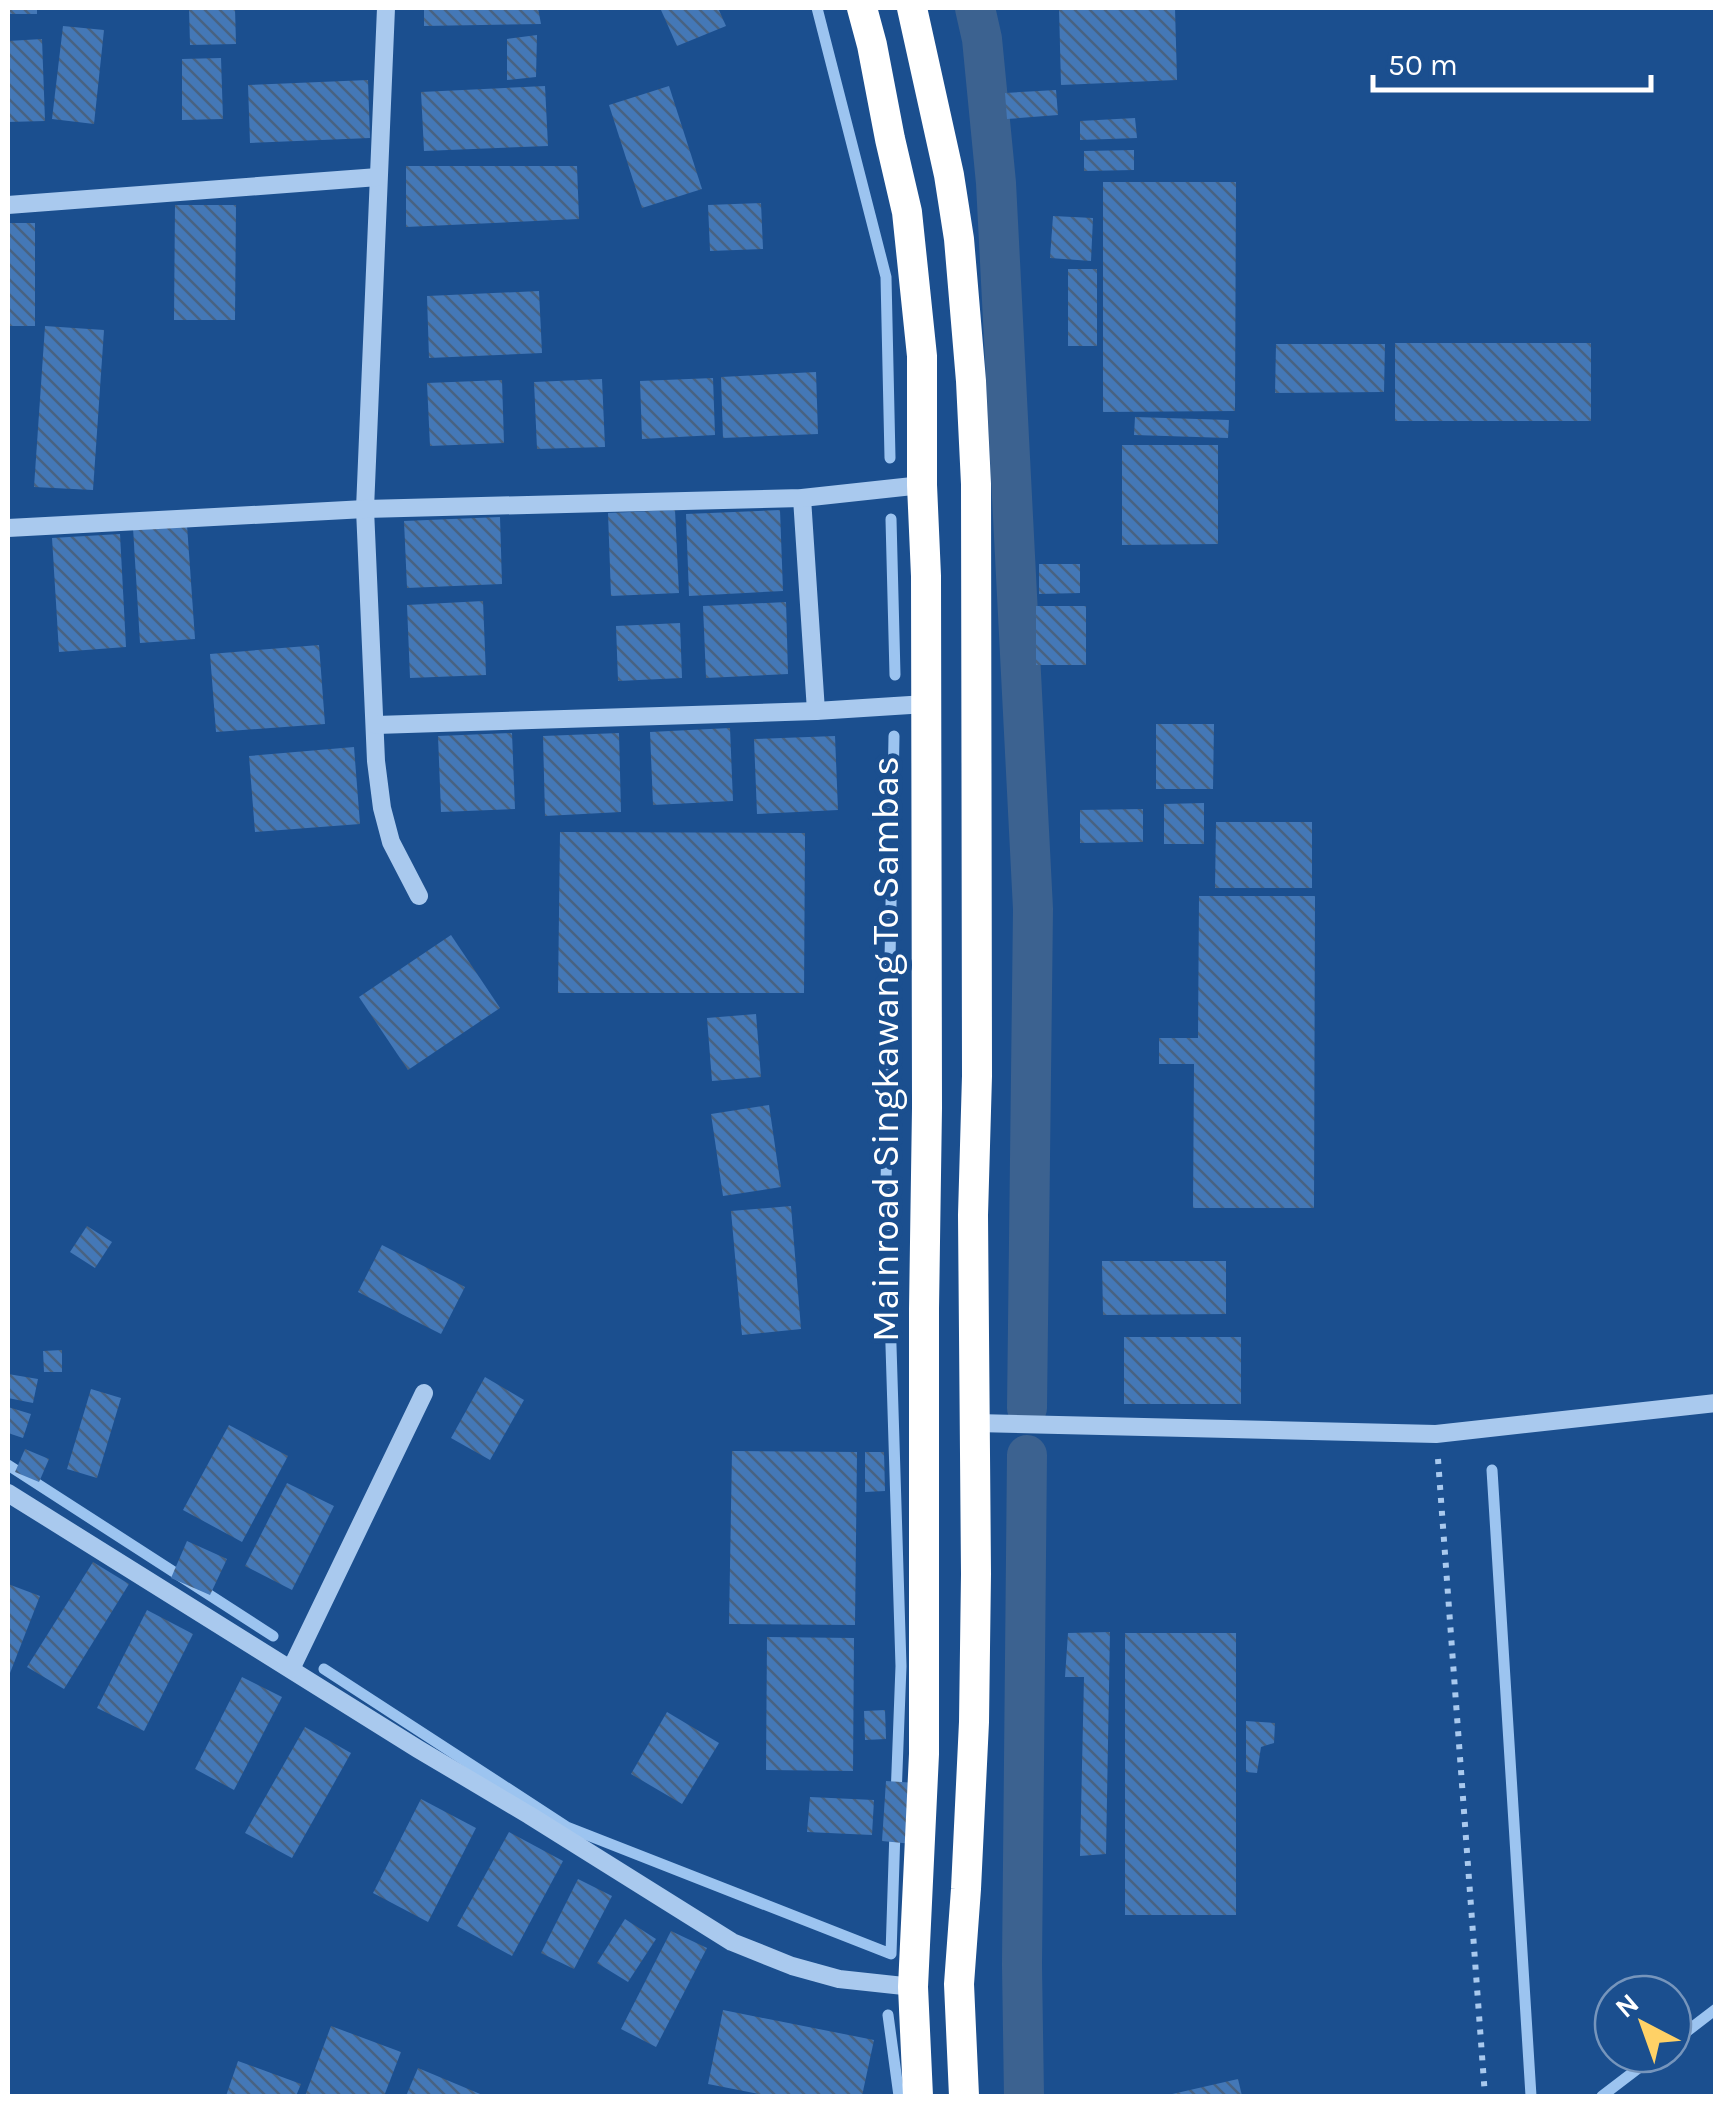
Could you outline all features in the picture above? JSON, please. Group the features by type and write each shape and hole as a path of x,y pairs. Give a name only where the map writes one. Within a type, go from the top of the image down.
{"highway":[{"name":"Mainroad Singkawang To Sambas","path":"862,8 907,212 922,356 927,1108 924,1754 913,1987 918,2096"},
{"path":"912,8 957,223 976,484 974,1722 959,1984 964,2096"},
{"path":"925,1212 973,1215"}],"street":[{"path":"386,8 365,509 376,762 382,808 392,842 419,896"},
{"path":"8,205 378,178"},
{"path":"8,528 365,509 802,498 922,485"},
{"path":"802,498 816,710"},
{"path":"376,725 926,704"},
{"path":"291,1668 424,1392"},
{"path":"976,1423 1436,1434 1716,1404"},
{"path":"8,1493 732,1942 792,1966 840,1979 913,1987"}],"path":[{"path":"1436,1434 1485,2096"}],"building":[{"path":"8,8 37,8 37,14 8,14"},
{"path":"189,8 235,8 236,44 190,45"},
{"path":"424,8 538,8 541,24 424,26"},
{"path":"718,8 726,26 677,46 661,10"},
{"path":"1059,8 1175,8 1177,80 1061,85"},
{"path":"63,26 104,30 94,124 52,119"},
{"path":"537,35 536,77 507,80 507,39"},
{"path":"42,39 45,121 8,122 8,41"},
{"path":"221,58 223,119 182,120 182,59"},
{"path":"368,80 370,138 250,143 248,85"},
{"path":"545,86 548,146 424,151 421,92"},
{"path":"669,86 702,189 642,208 609,105"},
{"path":"1056,90 1058,115 1007,119 1005,93"},
{"path":"1135,118 1137,138 1080,140 1080,121"},
{"path":"1134,150 1134,170 1084,171 1084,151"},
{"path":"406,166 577,166 579,219 406,227"},
{"path":"1103,182 1236,182 1235,411 1103,412"},
{"path":"761,203 763,249 710,251 708,205"},
{"path":"175,205 236,205 235,320 174,320"},
{"path":"1053,216 1093,218 1091,261 1050,258"},
{"path":"8,223 35,223 35,326 8,326"},
{"path":"1068,269 1097,269 1097,346 1068,346"},
{"path":"539,291 542,353 429,358 427,296"},
{"path":"45,326 104,330 93,490 34,487"},
{"path":"1395,343 1591,343 1591,421 1395,421"},
{"path":"1276,344 1385,344 1384,392 1275,393"},
{"path":"816,372 818,434 723,438 721,377"},
{"path":"713,378 715,435 642,439 640,381"},
{"path":"602,379 605,447 537,449 534,382"},
{"path":"502,380 504,443 430,446 427,383"},
{"path":"1135,417 1229,420 1228,438 1134,435"},
{"path":"1122,445 1218,445 1218,544 1122,545"},
{"path":"675,510 679,593 611,596 608,513"},
{"path":"780,510 783,591 689,596 686,514"},
{"path":"500,517 502,584 407,588 404,521"},
{"path":"187,525 195,639 140,643 133,528"},
{"path":"120,534 126,647 59,652 52,538"},
{"path":"1039,564 1080,564 1080,593 1039,594"},
{"path":"483,601 486,675 410,678 407,605"},
{"path":"786,602 788,674 706,678 703,606"},
{"path":"1036,606 1086,606 1086,665 1036,665"},
{"path":"680,623 682,678 618,681 616,626"},
{"path":"319,645 325,724 216,732 210,654"},
{"path":"1156,724 1214,724 1213,789 1156,789"},
{"path":"730,728 733,801 653,805 650,732"},
{"path":"512,733 515,809 441,812 438,736"},
{"path":"619,733 621,812 545,816 543,736"},
{"path":"835,736 838,810 757,814 754,739"},
{"path":"354,747 360,824 255,832 249,756"},
{"path":"1204,803 1204,844 1164,844 1164,804"},
{"path":"1143,809 1143,842 1080,843 1080,810"},
{"path":"1216,822 1312,822 1312,888 1215,888"},
{"path":"560,832 805,833 804,993 558,993"},
{"path":"1199,896 1315,896 1314,1208 1193,1208 1194,1064 1159,1064 1159,1038 1198,1038"},
{"path":"451,935 500,1008 408,1070 359,997"},
{"path":"756,1014 761,1077 712,1081 707,1018"},
{"path":"769,1105 781,1187 723,1196 711,1114"},
{"path":"791,1206 801,1329 742,1335 731,1211"},
{"path":"87,1226 112,1242 95,1268 70,1252"},
{"path":"382,1245 465,1287 441,1334 358,1292"},
{"path":"1102,1261 1226,1261 1226,1314 1103,1315"},
{"path":"1124,1337 1241,1337 1241,1404 1124,1404"},
{"path":"62,1350 62,1372 44,1372 43,1351"},
{"path":"8,1374 38,1379 33,1403 8,1398"},
{"path":"485,1377 524,1400 490,1460 451,1438"},
{"path":"91,1389 121,1398 97,1478 67,1469"},
{"path":"8,1407 31,1414 23,1438 8,1433"},
{"path":"229,1425 288,1456 242,1542 183,1510"},
{"path":"25,1449 49,1459 39,1482 15,1472"},
{"path":"732,1451 857,1452 855,1625 729,1624"},
{"path":"865,1452 884,1452 885,1491 865,1492"},
{"path":"287,1483 334,1506 292,1590 245,1566"},
{"path":"187,1541 227,1559 210,1595 171,1578"},
{"path":"93,1562 129,1584 64,1689 27,1667"},
{"path":"8,1584 40,1596 10,1673 8,1671"},
{"path":"147,1610 193,1634 144,1731 97,1708"},
{"path":"1110,1632 1106,1854 1080,1856 1084,1677 1065,1677 1068,1633"},
{"path":"1125,1633 1236,1633 1236,1915 1125,1915"},
{"path":"767,1637 854,1638 853,1771 766,1770"},
{"path":"242,1677 282,1697 234,1790 195,1769"},
{"path":"885,1710 886,1739 865,1740 864,1711"},
{"path":"667,1712 719,1743 682,1804 631,1774"},
{"path":"1246,1721 1275,1723 1274,1743 1261,1747 1257,1773 1246,1772"},
{"path":"305,1727 351,1753 292,1858 245,1833"},
{"path":"886,1781 917,1783 913,1844 882,1841"},
{"path":"810,1797 874,1800 872,1835 807,1832"},
{"path":"421,1799 476,1828 428,1922 373,1893"},
{"path":"509,1832 563,1861 512,1956 457,1926"},
{"path":"578,1879 612,1896 574,1969 541,1953"},
{"path":"625,1919 656,1939 628,1982 597,1963"},
{"path":"671,1931 707,1948 656,2047 621,2029"},
{"path":"723,2010 874,2040 862,2096 769,2096 708,2084"},
{"path":"331,2026 401,2052 384,2096 305,2096"},
{"path":"238,2061 301,2084 296,2096 226,2096"},
{"path":"418,2068 485,2096 406,2096"},
{"path":"1238,2079 1242,2096 1168,2096 1168,2095"}],"waterway":[{"path":"817,8 886,277 890,458"},
{"path":"975,8 982,39 996,183 1033,909 1027,1408"},
{"path":"891,519 895,675"},
{"path":"894,736 886,1186 901,1666 896,1797"},
{"path":"1024,2096 1027,1455"},
{"path":"8,1465 273,1636"},
{"path":"1492,1470 1531,2096"},
{"path":"324,1669 567,1827 891,1954 895,1830"},
{"path":"1693,2027 1716,2009"},
{"path":"888,2015 899,2096"},
{"path":"1602,2096 1631,2074"}]}
